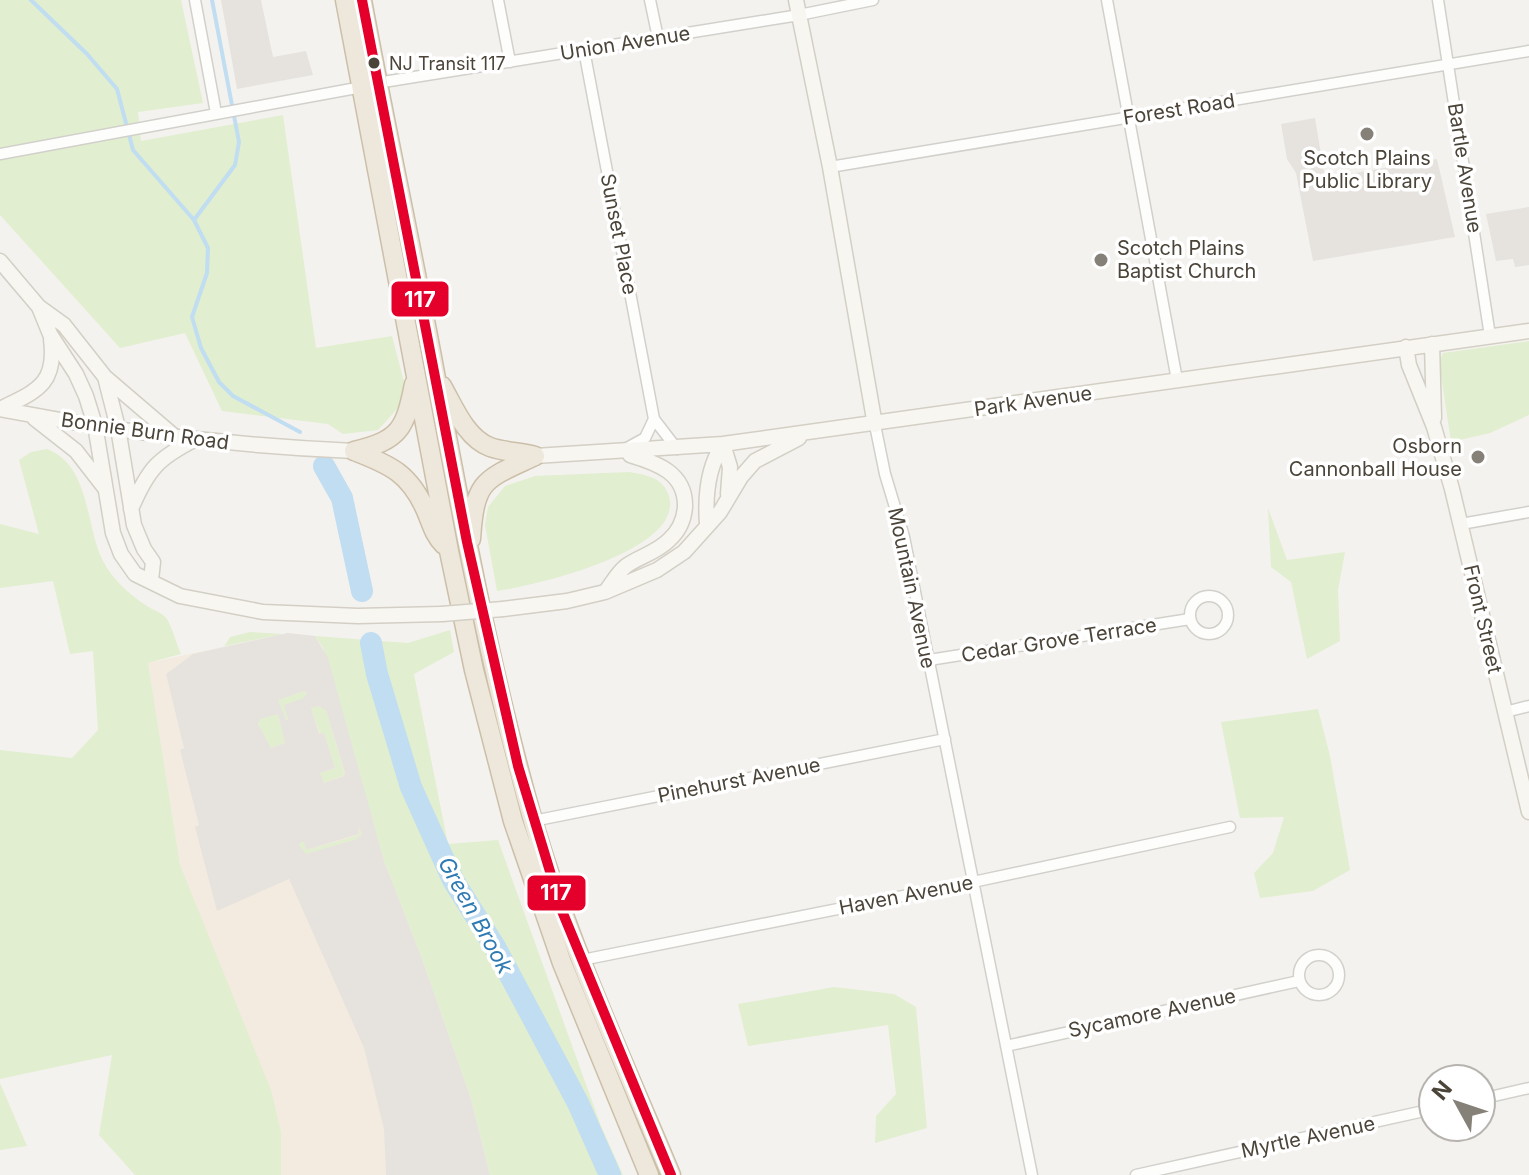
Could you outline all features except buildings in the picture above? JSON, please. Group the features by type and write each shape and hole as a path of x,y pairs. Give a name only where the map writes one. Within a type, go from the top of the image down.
{"highway":[{"path":"345,0 370,85"},
{"path":"362,0 370,85 425,373 493,666 533,821 582,960 671,1175"},
{"path":"354,451 379,445 398,432 425,373"},
{"path":"425,373 478,440 499,449 535,456"},
{"path":"425,373 449,551 474,670 513,821 562,963 649,1175"},
{"path":"354,451 385,463 403,475 423,503 435,536 449,551"},
{"path":"470,557 473,506 479,492 487,480 499,472 535,456"}],"main road":[{"name":"Mountain Avenue","path":"798,7 830,167 875,425"},
{"path":"0,261 39,307 64,325 105,377 174,436"},
{"path":"39,307 50,334 86,396 95,425 113,533 121,554 135,574 168,591 208,603 263,612 330,616 442,614 567,601 605,592 639,579 672,561 720,512 755,461 810,432"},
{"name":"Park Avenue","path":"535,456 677,449 875,425 1529,331"},
{"path":"0,409 34,392 47,380 53,354 50,334"},
{"name":"Front Street","path":"1432,344 1434,427"},
{"name":"Front Street","path":"1406,347 1409,365 1434,427 1461,524 1529,812"},
{"path":"105,377 118,428 131,509 139,539 153,562 151,580"},
{"name":"Bonnie Burn Road","path":"0,409 197,439 290,449 354,451"},
{"path":"30,415 76,451 105,488"},
{"path":"131,509 144,480 157,462 197,439"},
{"path":"723,444 730,467 729,496"},
{"path":"707,524 705,502 711,471 723,444"},
{"path":"605,592 625,567 670,539 682,523 685,510 684,493 671,473 653,462 619,452"}],"street":[{"path":"195,0 222,112"},
{"path":"498,0 510,62"},
{"path":"650,0 658,38"},
{"name":"Union Avenue","path":"0,154 370,85 658,38 798,7 873,0"},
{"path":"1107,0 1177,380"},
{"name":"Bartle Avenue","path":"1438,0 1490,336"},
{"name":"Sunset Place","path":"584,50 654,419 677,449"},
{"name":"Forest Road","path":"830,167 1529,51"},
{"path":"619,452 645,438 654,419"},
{"name":"Mountain Avenue","path":"875,425 904,537 1032,1175"},
{"path":"1461,524 1529,512"},
{"name":"Cedar Grove Terrace","path":"929,660 1190,619"},
{"path":"1505,712 1529,706"},
{"name":"Pinehurst Avenue","path":"533,821 945,739"},
{"name":"Haven Avenue","path":"582,960 1230,827"},
{"name":"Sycamore Avenue","path":"1314,955 1327,956 1340,972 1337,986 1326,995 1312,995 1299,981 1303,962 1314,955"},
{"name":"Sycamore Avenue","path":"1006,1046 1299,981"},
{"path":"1497,1095 1529,1088"},
{"name":"Myrtle Avenue","path":"1136,1175 1417,1113"}],"shaded area":[{"path":"221,0 261,0 273,57 306,51 313,75 237,89"},
{"path":"1315,118 1325,178 1437,159 1455,237 1313,261 1296,173 1287,159 1281,124"},
{"path":"1529,207 1529,265 1515,267 1513,259 1496,261 1486,214"},
{"path":"288,633 315,636 384,861 471,1099 490,1175 281,1175 281,1132 180,865 148,663"},
{"path":"288,633 315,636 328,658 384,861 471,1099 490,1175 386,1175 384,1129 364,1048 289,879 217,911 195,827 199,825 180,750 184,748 166,674 193,654","holes":["304,691 307,693 304,698 284,705 286,720 278,700","319,706 326,710 345,773 324,783 320,773 335,768 324,733 319,734 311,708","278,714 285,743 271,748 258,724 260,719","358,825 362,834 357,839 306,854 299,845 304,842 306,850 359,834"]}],"green space":[{"path":"0,0 181,0 203,103 138,112 141,141 283,115 316,348 392,336 404,382 399,407 378,430 343,434 328,424 222,411 185,333 120,348 0,215"},
{"path":"1529,341 1529,415 1490,433 1451,442 1439,362 1443,353"},
{"path":"47,449 61,457 72,469 85,498 97,547 107,568 128,592 165,617 181,654 148,663 180,865 271,1090 281,1132 281,1175 135,1175 99,1135 112,1055 0,1079 0,750 72,758 98,730 93,651 70,654 53,581 0,588 0,524 39,534 19,460 31,452"},
{"path":"629,472 658,481 669,496 668,516 654,533 631,549 602,562 541,582 497,591 485,525 488,507 505,486 535,476"},
{"path":"1268,508 1287,560 1345,552 1338,590 1340,641 1307,659 1291,582 1271,567"},
{"path":"450,630 454,652 414,674 448,844 498,840 601,1126 623,1175 490,1175 471,1099 384,861 323,648 315,636 408,643"},
{"path":"250,632 283,634 225,646 222,650 230,637"},
{"path":"304,691 307,695 286,720 277,700"},
{"path":"321,706 326,710 345,775 323,783 320,773 335,768 324,733 320,734 311,708"},
{"path":"1318,709 1330,756 1350,870 1313,891 1260,898 1254,873 1273,853 1284,817 1240,818 1221,722"},
{"path":"278,714 285,743 270,748 258,724 259,719"},
{"path":"358,825 362,834 357,839 307,854 302,852 301,841 307,850 359,835"},
{"path":"834,987 894,994 916,1007 927,1128 875,1143 876,1116 896,1094 888,1025 748,1046 738,1004"},
{"path":"0,1083 27,1146 0,1150"}],"waterway":[{"name":"Green Brook","path":"31,0 87,54 117,89 133,150 194,220 208,248 207,273 192,317 201,348 219,382 233,396 300,432"},
{"path":"194,220 235,165 239,142 212,0"},
{"name":"Green Brook","path":"324,466 342,498 362,591"},
{"name":"Green Brook","path":"371,643 377,674 411,787 453,880 495,947 578,1103 610,1175"}],"transit line":[{"name":"117","path":"362,0 467,542 518,766 562,911 671,1175"}],"place":[{"name":"NJ Transit 117","path":"374,63"},
{"name":"Scotch Plains Public Library","path":"1367,134"},
{"name":"Scotch Plains Baptist Church","path":"1101,260"},
{"name":"Osborn Cannonball House","path":"1478,457"}]}
